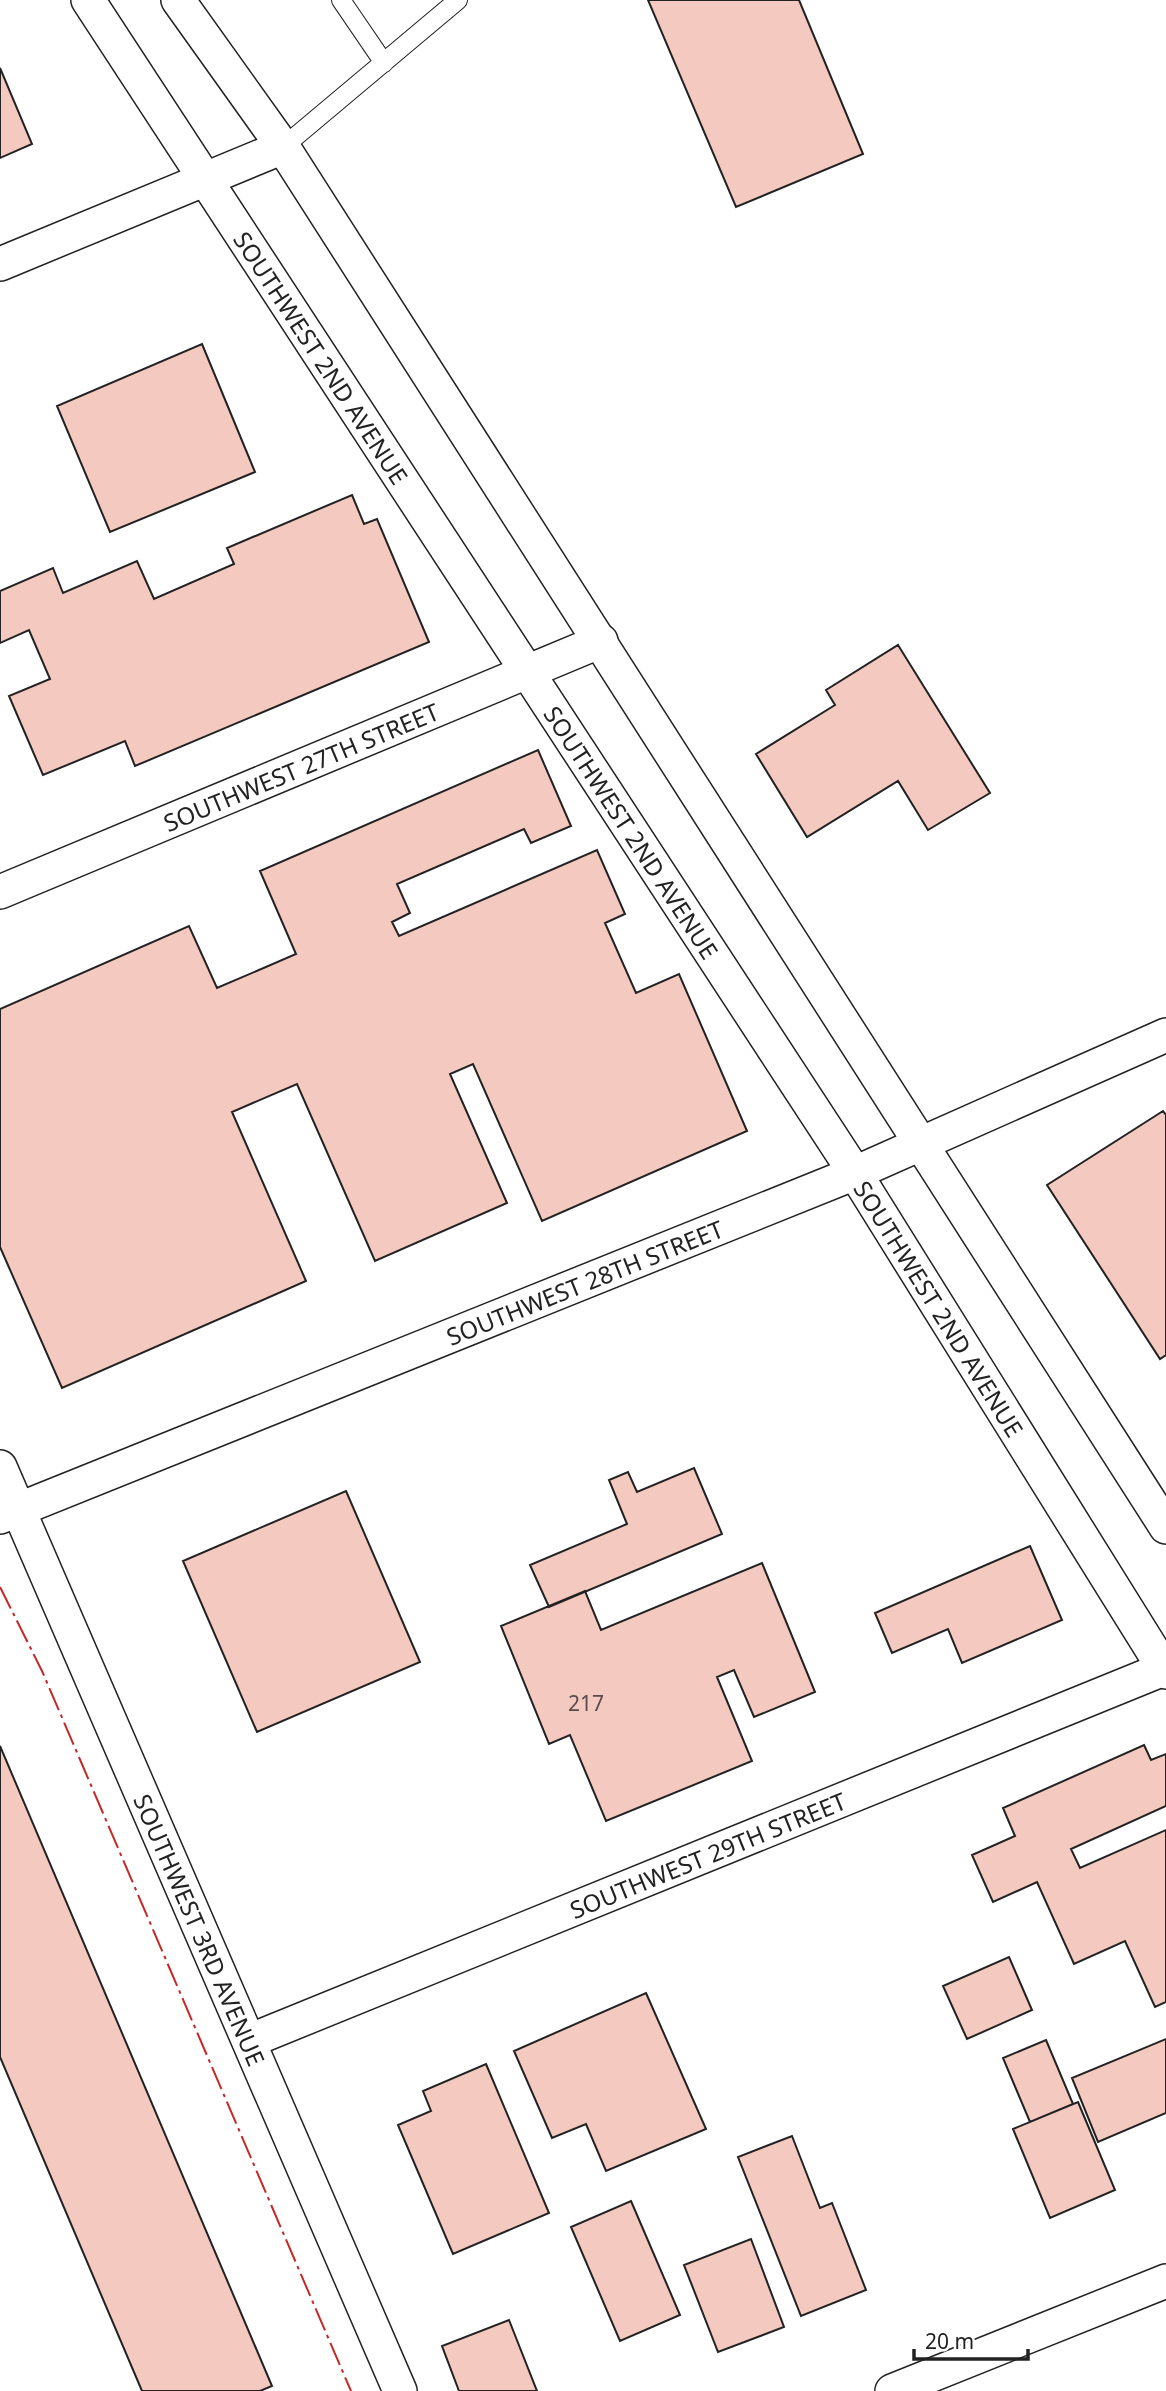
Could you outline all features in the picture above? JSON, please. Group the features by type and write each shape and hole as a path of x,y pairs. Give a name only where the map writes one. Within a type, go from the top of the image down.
{"street":[{"name":"SOUTHWEST 2ND AVENUE","path":"88,0 855,1173 1165,1670"},
{"path":"178,0 283,147 1166,1527"},
{"path":"0,264 283,147"},
{"name":"SOUTHWEST 27TH STREET","path":"0,892 601,641"},
{"name":"SOUTHWEST 28TH STREET","path":"9,1513 855,1173 1166,1035"},
{"name":"SOUTHWEST 3RD AVENUE","path":"0,1466 9,1513 249,2041 400,2391"},
{"name":"SOUTHWEST 29TH STREET","path":"249,2041 1165,1670"},
{"path":"892,2391 1166,2281"}],"lane":[{"path":"341,0 384,62"},
{"path":"283,147 458,0"}],"building":[{"path":"648,0 799,0 863,154 736,207"},
{"path":"0,68 32,144 0,158"},
{"path":"202,344 255,472 110,532 57,406"},
{"path":"352,495 364,524 377,519 429,642 135,766 125,741 43,775 9,696 50,679 29,630 0,643 0,591 53,568 63,593 137,561 154,599 234,564 227,548"},
{"path":"898,645 990,793 928,830 898,781 807,837 756,754 835,705 826,690"},
{"path":"538,750 571,826 531,843 524,829 397,884 410,913 392,922 399,936 597,850 625,914 605,923 636,993 679,974 747,1131 542,1221 473,1064 450,1074 507,1203 375,1261 297,1084 232,1112 306,1281 62,1388 0,1247 0,1009 189,926 217,988 296,954 260,871"},
{"path":"1163,1111 1166,1115 1166,1355 1160,1359 1047,1185"},
{"path":"694,1468 722,1534 549,1607 530,1565 627,1524 609,1480 628,1472 637,1492"},
{"path":"346,1491 420,1662 257,1732 183,1561"},
{"path":"1030,1546 1062,1620 962,1663 948,1629 892,1653 875,1613"},
{"path":"762,1563 815,1692 754,1717 734,1670 717,1677 752,1761 606,1821 570,1735 549,1744 501,1626 585,1591 601,1630"},
{"path":"1144,1745 1151,1760 1166,1754 1166,1806 1071,1849 1080,1868 1166,1830 1166,2002 1155,2007 1125,1941 1074,1964 1037,1882 993,1902 972,1855 1015,1836 1003,1808"},
{"path":"0,1746 272,2386 260,2391 142,2391 0,2057"},
{"path":"1009,1957 1032,2010 967,2039 943,1986"},
{"path":"646,1993 706,2129 606,2171 586,2124 552,2138 514,2051"},
{"path":"1166,2039 1166,2113 1098,2142 1072,2078"},
{"path":"1046,2040 1073,2104 1030,2122 1003,2058"},
{"path":"486,2064 549,2213 453,2254 398,2125 431,2111 423,2091"},
{"path":"1078,2102 1115,2190 1050,2218 1013,2129"},
{"path":"792,2136 820,2208 832,2203 866,2290 801,2316 738,2157"},
{"path":"631,2201 680,2315 620,2341 571,2227"},
{"path":"751,2239 784,2327 718,2352 684,2265"},
{"path":"509,2320 537,2391 459,2391 442,2346"}],"power":[{"path":"0,1587 42,1671 351,2391"}]}
